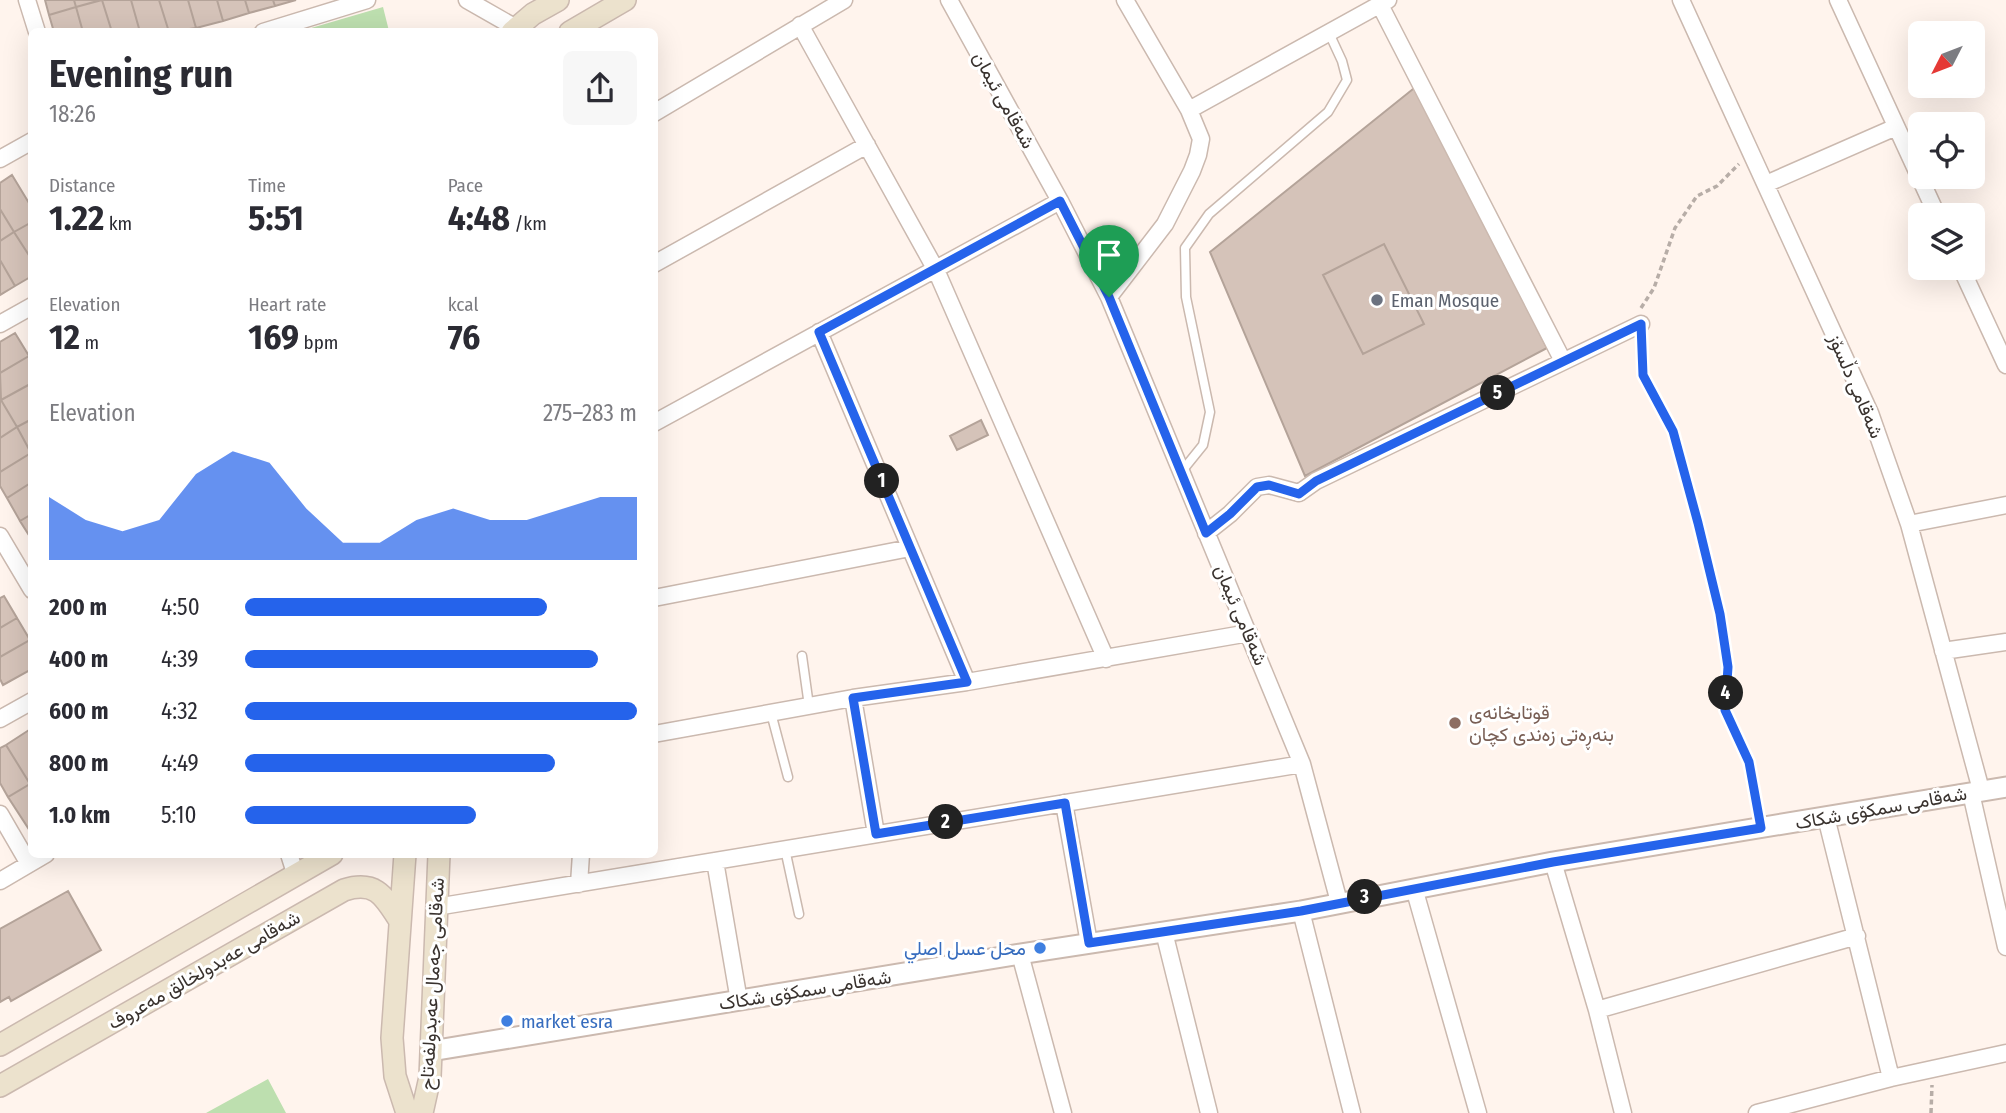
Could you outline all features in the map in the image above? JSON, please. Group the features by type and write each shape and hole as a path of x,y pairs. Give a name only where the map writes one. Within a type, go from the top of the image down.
{"main road":[{"path":"516,28 533,14 558,0"},
{"path":"577,28 625,0"},
{"name":"شەقامی عەبدولخالق مەعروف","path":"0,1045 325,858"},
{"name":"شەقامی جەمال عەبدولفەتاح","path":"405,858 393,1057 397,1086 407,1113"},
{"name":"شەقامی جەمال عەبدولفەتاح","path":"422,1113 428,1096 431,1051 439,858"},
{"name":"شەقامی عەبدولخالق مەعروف","path":"0,1086 344,890 360,885 384,895 400,921"}],"street":[{"path":"27,0 36,28"},
{"path":"272,28 318,7 367,0"},
{"path":"467,0 511,28"},
{"path":"658,111 844,0"},
{"name":"شەقامی ئیمان","path":"949,0 1060,201 1109,297 1302,764 1339,902"},
{"name":"شەقامی دڵسۆز","path":"1681,0 1870,413 1909,524 1943,651 1976,792 2006,947"},
{"path":"1838,0 1931,203"},
{"path":"1109,297 1165,224 1192,171 1201,139 1189,110 1126,1"},
{"path":"1189,110 1384,2 1563,361"},
{"path":"800,25 936,270 1106,659"},
{"path":"1766,184 1896,127"},
{"path":"0,159 28,143"},
{"path":"658,262 867,145"},
{"path":"658,421 1060,201"},
{"path":"1967,280 2006,365"},
{"path":"0,324 28,310"},
{"path":"1206,533 1257,487 1269,485 1299,494 1316,481 1641,324"},
{"path":"819,332 967,682"},
{"path":"1909,524 2006,505"},
{"path":"0,536 28,583"},
{"path":"658,597 910,548"},
{"path":"658,733 853,698 967,682 1249,633"},
{"path":"1943,651 2006,642"},
{"path":"853,698 876,834"},
{"path":"0,719 28,703"},
{"path":"436,907 1302,764"},
{"name":"شەقامی سمکۆی شکاک","path":"431,1051 1020,954 1301,911 1553,862 2006,787"},
{"path":"1065,803 1089,943"},
{"path":"0,814 29,864"},
{"path":"1826,817 1891,1078"},
{"path":"0,880 39,858"},
{"path":"290,858 296,876"},
{"path":"579,884 581,858"},
{"path":"715,861 738,1001"},
{"path":"1553,862 1597,1010 1623,1113"},
{"path":"1414,888 1478,1113"},
{"path":"1301,911 1352,1113"},
{"path":"1164,932 1209,1113"},
{"path":"1597,1010 1857,936"},
{"path":"1020,954 1063,1113"},
{"path":"1758,1113 1891,1078 2006,1053"}],"lane":[{"path":"1180,473 1203,445 1210,411 1186,297 1185,248 1209,214 1328,112 1347,80 1342,61 1329,33"},
{"path":"802,656 809,706"},
{"path":"771,713 788,777"},
{"path":"785,849 799,914"}],"path":[{"path":"1751,153 1717,186 1697,196 1675,228 1654,288 1641,307 1641,324 1643,375 1673,431 1698,523 1720,614 1728,667 1725,710 1749,762 1761,828"},
{"path":"1931,1113 1933,1069"}],"green space":[{"path":"383,7 388,28 311,28"},
{"path":"268,1079 286,1113 206,1113"}],"building":[{"path":"45,0 74,0 76,7 49,15"},
{"path":"74,0 101,0 76,7"},
{"path":"102,0 111,28 82,28 76,7"},
{"path":"102,0 131,0 139,28 111,28"},
{"path":"131,0 159,0 168,28 139,28"},
{"path":"159,0 188,0 196,28 168,28"},
{"path":"188,0 217,0 223,21 196,28"},
{"path":"217,0 245,0 249,13 223,21"},
{"path":"245,0 273,0 275,6 249,13"},
{"path":"273,0 296,0 275,6"},
{"path":"76,7 82,28 53,28 49,15"},
{"name":"Eman Mosque","path":"1418,85 1547,348 1305,476 1210,252"},
{"path":"12,175 28,201 28,224 14,232 0,209 0,183"},
{"path":"0,209 14,232 0,241"},
{"path":"28,224 28,254 14,232"},
{"path":"14,232 28,254 28,278 15,286 0,260 0,241"},
{"path":"1384,244 1424,324 1363,354 1323,275"},
{"path":"0,260 15,286 0,295"},
{"path":"15,333 28,357 0,373 0,342"},
{"path":"28,357 28,385 1,400 0,373"},
{"path":"28,385 28,421 17,427 1,400"},
{"path":"0,401 17,427 0,438"},
{"path":"981,420 988,435 957,450 950,436"},
{"path":"28,421 28,447 17,427"},
{"path":"17,427 28,447 28,455 0,472 0,438"},
{"path":"28,455 28,485 7,498 0,486 0,472"},
{"path":"28,485 28,516 20,521 7,498"},
{"path":"28,516 28,534 20,521"},
{"path":"4,596 17,618 0,628 0,598"},
{"path":"17,618 28,641 0,657 0,628"},
{"path":"28,641 28,671 3,685 0,679 0,657"},
{"path":"28,731 28,781 6,745"},
{"path":"6,745 28,781 28,785 8,797 0,783 0,748"},
{"path":"28,785 28,828 8,797"},
{"path":"68,891 101,950 11,1001 9,997 0,1002 0,929"}],"place":[{"name":"Eman Mosque","path":"1377,300"},
{"name":"قوتابخانەی بنەڕەتی زەندی کچان","path":"1455,723"},
{"name":"محل عسل اصلي","path":"1040,948"},
{"name":"market esra","path":"507,1021"}],"route":[{"path":"1060,201 1109,297 1206,533 1257,487 1269,485 1299,494 1316,481 1641,324 1643,375 1673,431 1698,523 1720,614 1728,667 1725,710 1749,762 1761,828 1553,862 1301,911 1089,943 1065,803 876,834 853,698 967,682 819,332 1060,201"}]}
